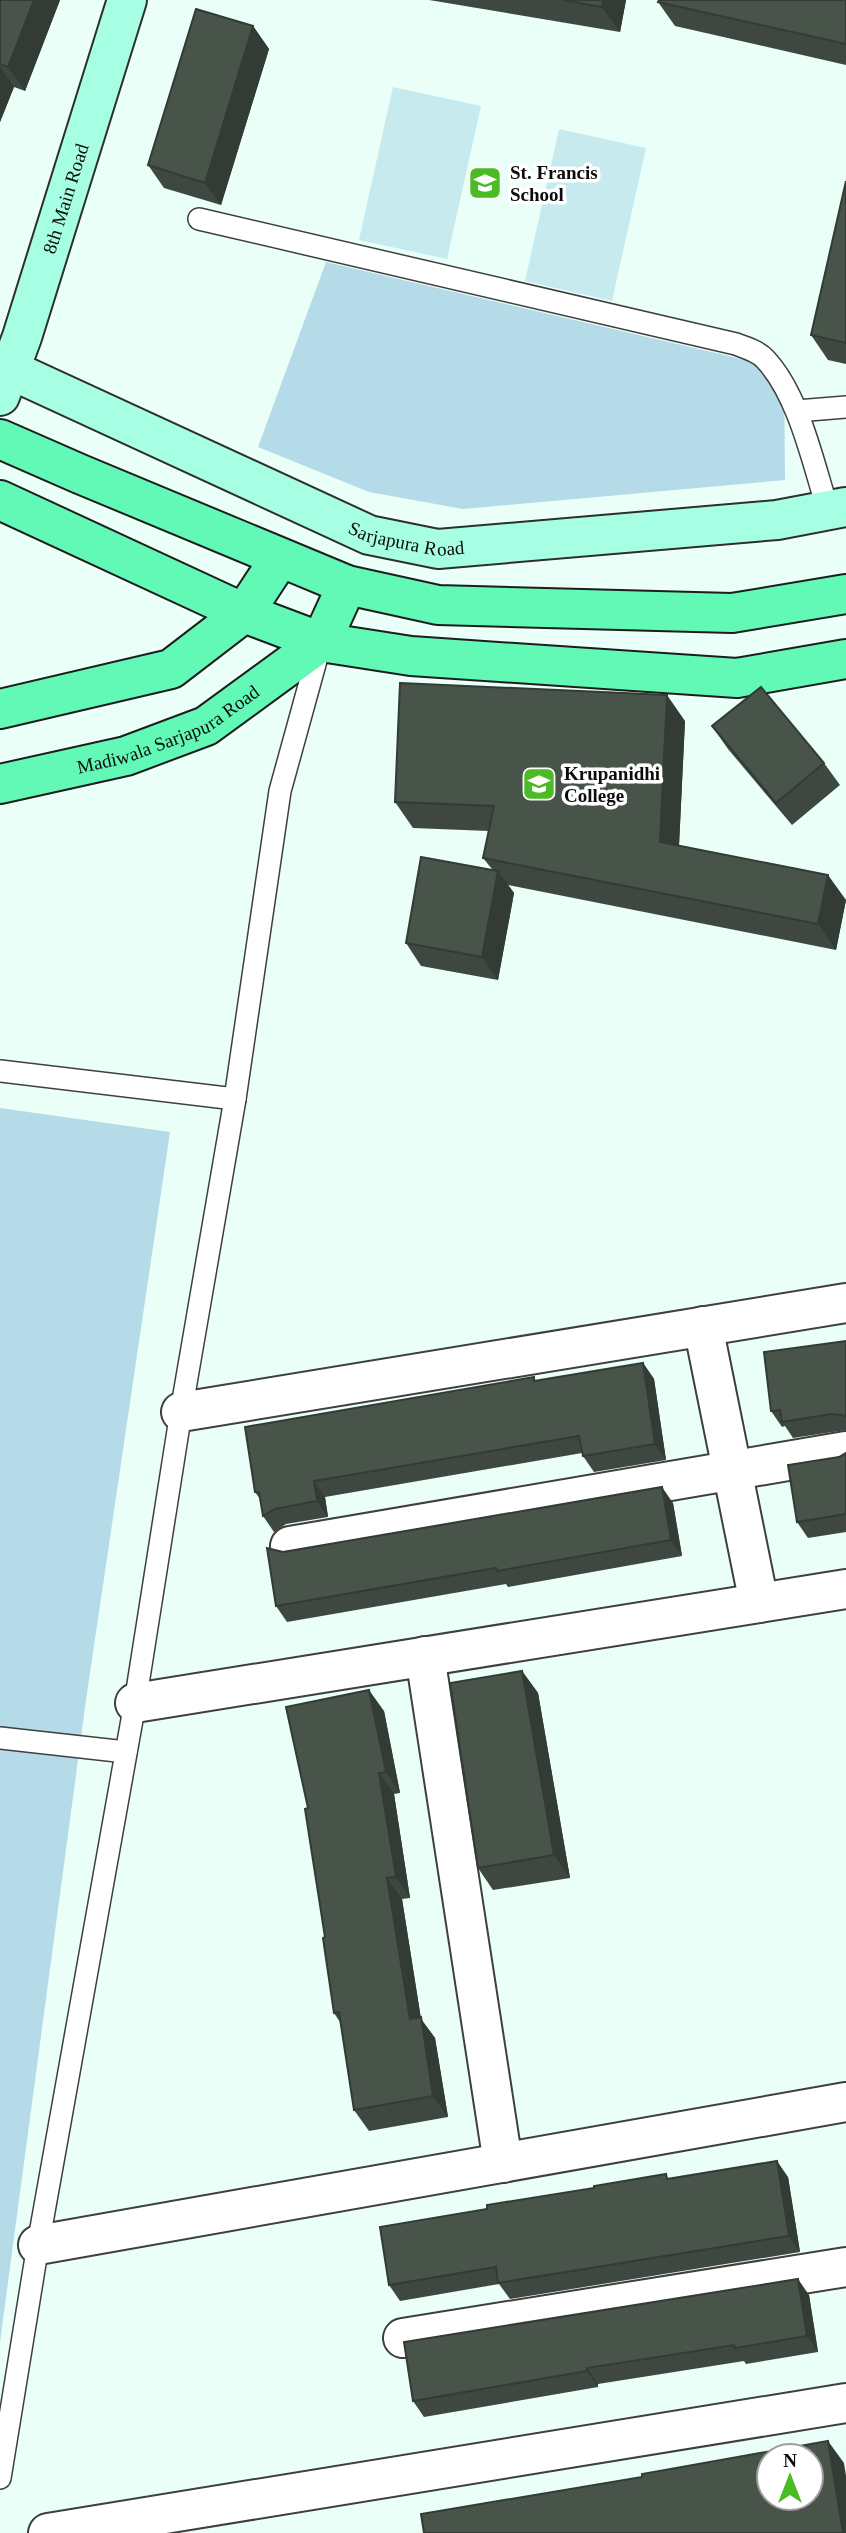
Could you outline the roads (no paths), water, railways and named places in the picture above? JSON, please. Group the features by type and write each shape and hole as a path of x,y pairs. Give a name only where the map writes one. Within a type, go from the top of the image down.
{"main road":[{"path":"0,439 346,585 438,605 732,613 846,594"},
{"path":"0,500 244,613 321,642 411,656 737,678 846,659"},
{"path":"0,709 171,669 244,613 280,558"},
{"path":"321,642 346,585"},
{"name":"Madiwala Sarjapura Road","path":"0,785 126,756 206,726 321,642"}],"street":[{"name":"8th Main Road","path":"4,377 127,0"},
{"name":"Sarjapura Road","path":"4,377 369,535 438,549 777,520 837,509"},
{"path":"181,1412 846,1303"},
{"path":"702,1326 759,1603"},
{"path":"290,1546 846,1451"},
{"path":"135,1703 846,1589"},
{"path":"425,1656 503,2163"},
{"path":"38,2245 503,2163 845,2107"},
{"path":"403,2338 846,2267"},
{"path":"48,2533 846,2403"}],"lane":[{"path":"199,219 736,344 765,358 797,411 837,509"},
{"path":"797,411 846,407"},
{"path":"0,2478 38,2245 135,1703 235,1098 280,791 321,642"},
{"path":"0,1071 235,1098"},
{"path":"0,1738 126,1752"}],"place":[{"name":"St. Francis School","path":"485,183"},
{"name":"Krupanidhi College","path":"539,784"}]}
